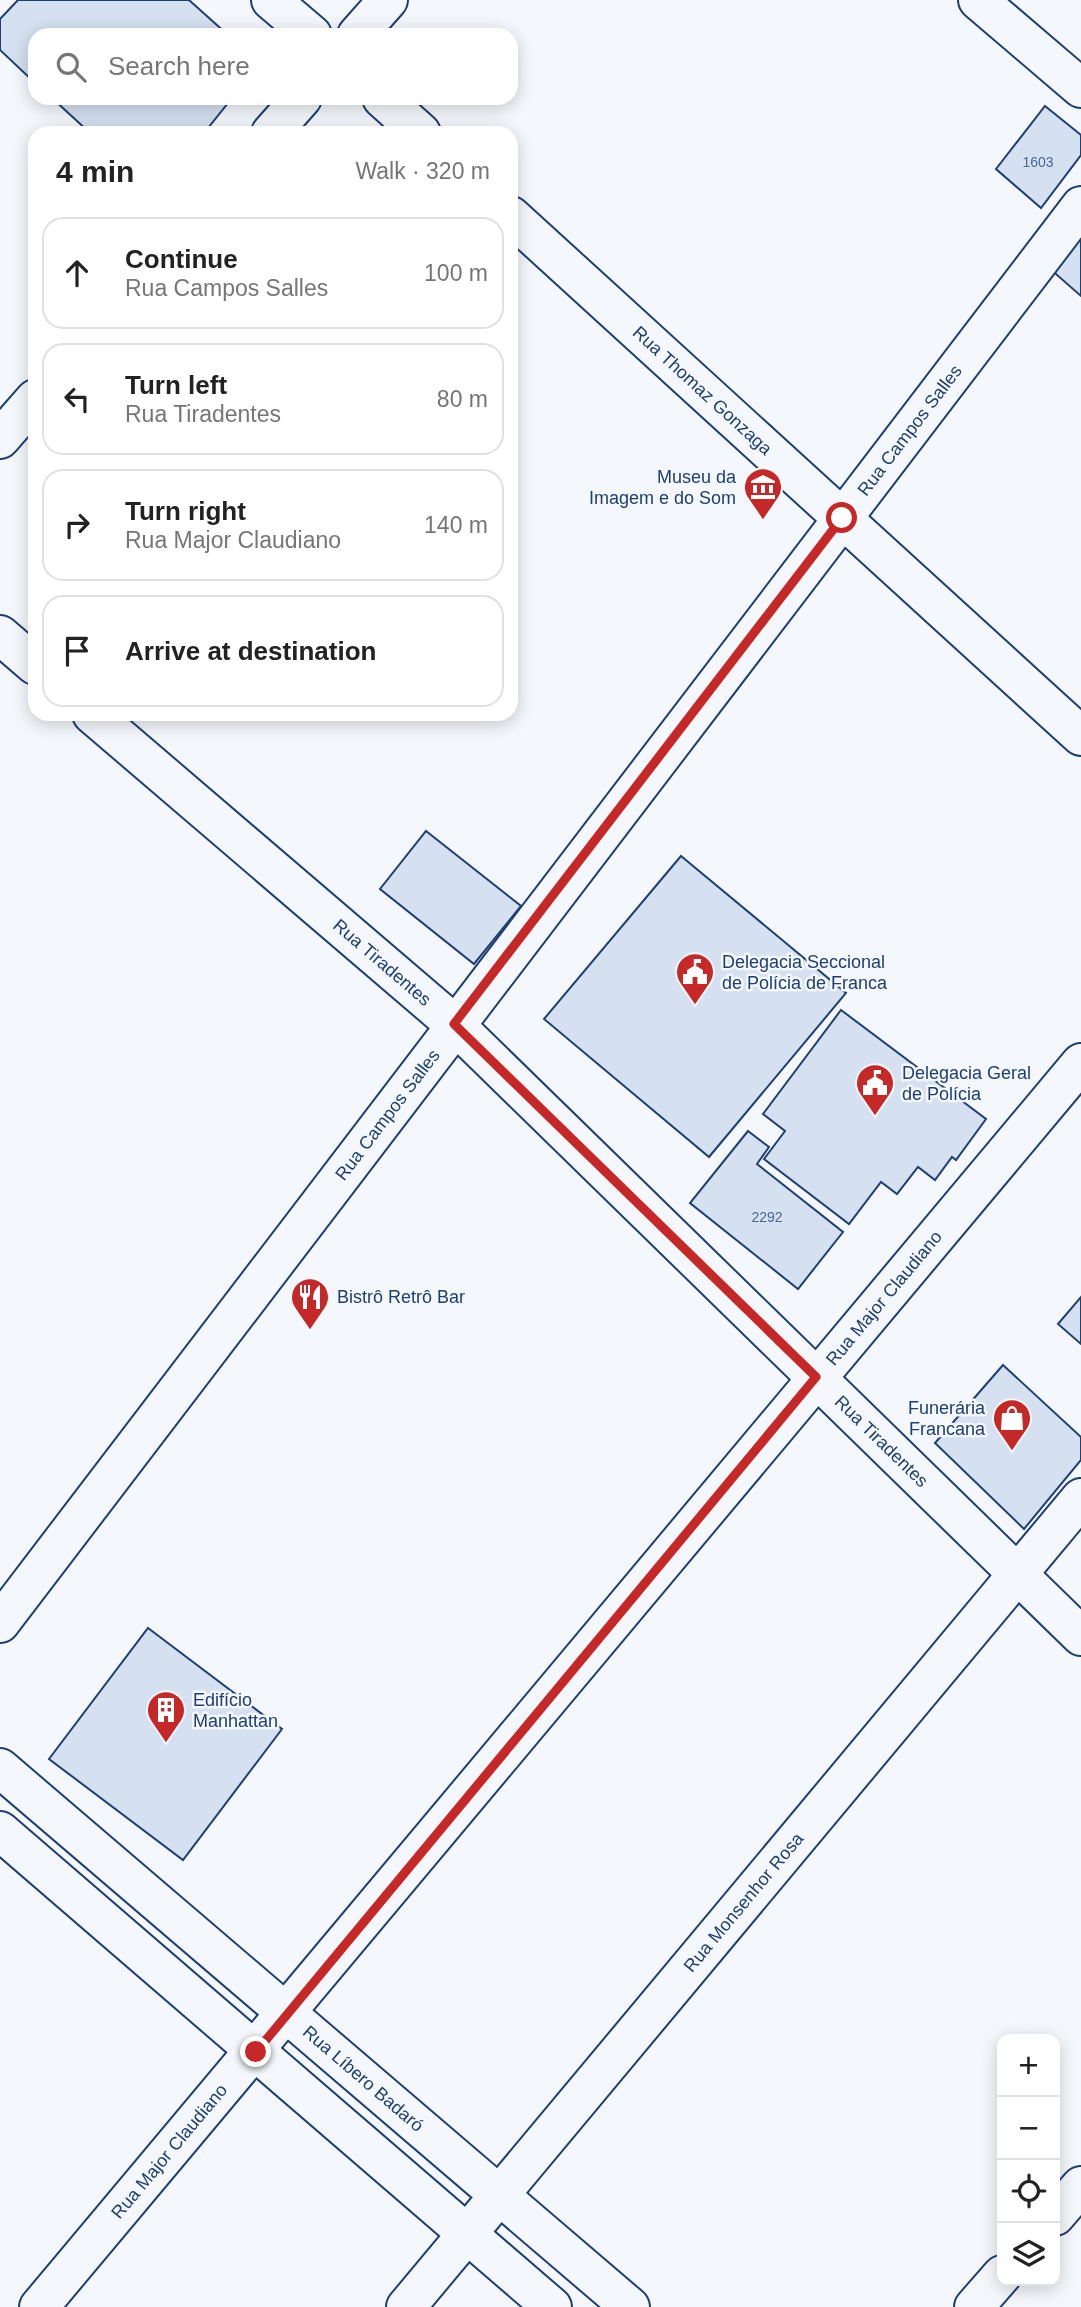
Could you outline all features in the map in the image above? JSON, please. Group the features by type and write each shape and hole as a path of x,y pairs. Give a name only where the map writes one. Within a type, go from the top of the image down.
{"street":[{"path":"271,0 304,28"},
{"path":"363,28 388,0"},
{"path":"978,0 1081,88"},
{"path":"277,126 296,105"},
{"path":"390,105 413,126"},
{"name":"Rua Campos Salles","path":"0,1623 454,1024 1081,205"},
{"name":"Rua Thomaz Gonzaga","path":"518,222 1081,736"},
{"path":"0,439 28,407"},
{"path":"0,635 28,660"},
{"name":"Rua Tiradentes","path":"100,721 454,1024 1081,1636"},
{"name":"Rua Major Claudiano","path":"39,2307 256,2052 816,1377 1081,1063"},
{"name":"Rua Monsenhor Rosa","path":"407,2307 1081,1498"},
{"name":"Rua Líbero Badaró","path":"0,1768 629,2307"},
{"path":"0,1831 552,2307"},
{"path":"1060,2210 1081,2186"},
{"path":"974,2307 997,2281"}],"building":[{"path":"18,0 189,0 220,28 28,28 28,76 0,50 0,19"},
{"path":"60,105 226,105 210,126 82,126"},
{"path":"1045,106 1081,135 1081,155 1041,208 996,169"},
{"path":"1081,229 1081,296 1049,268"},
{"path":"426,831 521,906 474,964 380,889"},
{"name":"Delegacia Seccional de Polícia de Franca","path":"681,856 846,993 709,1157 544,1019"},
{"name":"Delegacia Geral de Polícia","path":"841,1010 986,1119 956,1160 952,1157 935,1180 918,1167 897,1194 881,1182 849,1224 764,1159 785,1131 763,1114"},
{"path":"748,1131 769,1147 757,1164 843,1232 798,1289 690,1203"},
{"path":"1081,1297 1081,1344 1058,1324"},
{"name":"Funerária Francana","path":"1003,1365 1081,1437 1081,1460 1024,1529 935,1443"},
{"name":"Edifício Manhattan","path":"148,1628 282,1729 183,1860 49,1759"}],"place":[{"name":"Museu da Imagem e do Som","path":"763,521"},
{"name":"Delegacia Seccional de Polícia de Franca","path":"695,1006"},
{"name":"Delegacia Geral de Polícia","path":"875,1117"},
{"name":"Bistrô Retrô Bar","path":"310,1331"},
{"name":"Funerária Francana","path":"1012,1452"},
{"name":"Edifício Manhattan","path":"166,1744"}],"route":[{"path":"256,2052 816,1377 454,1024 842,518"}]}
